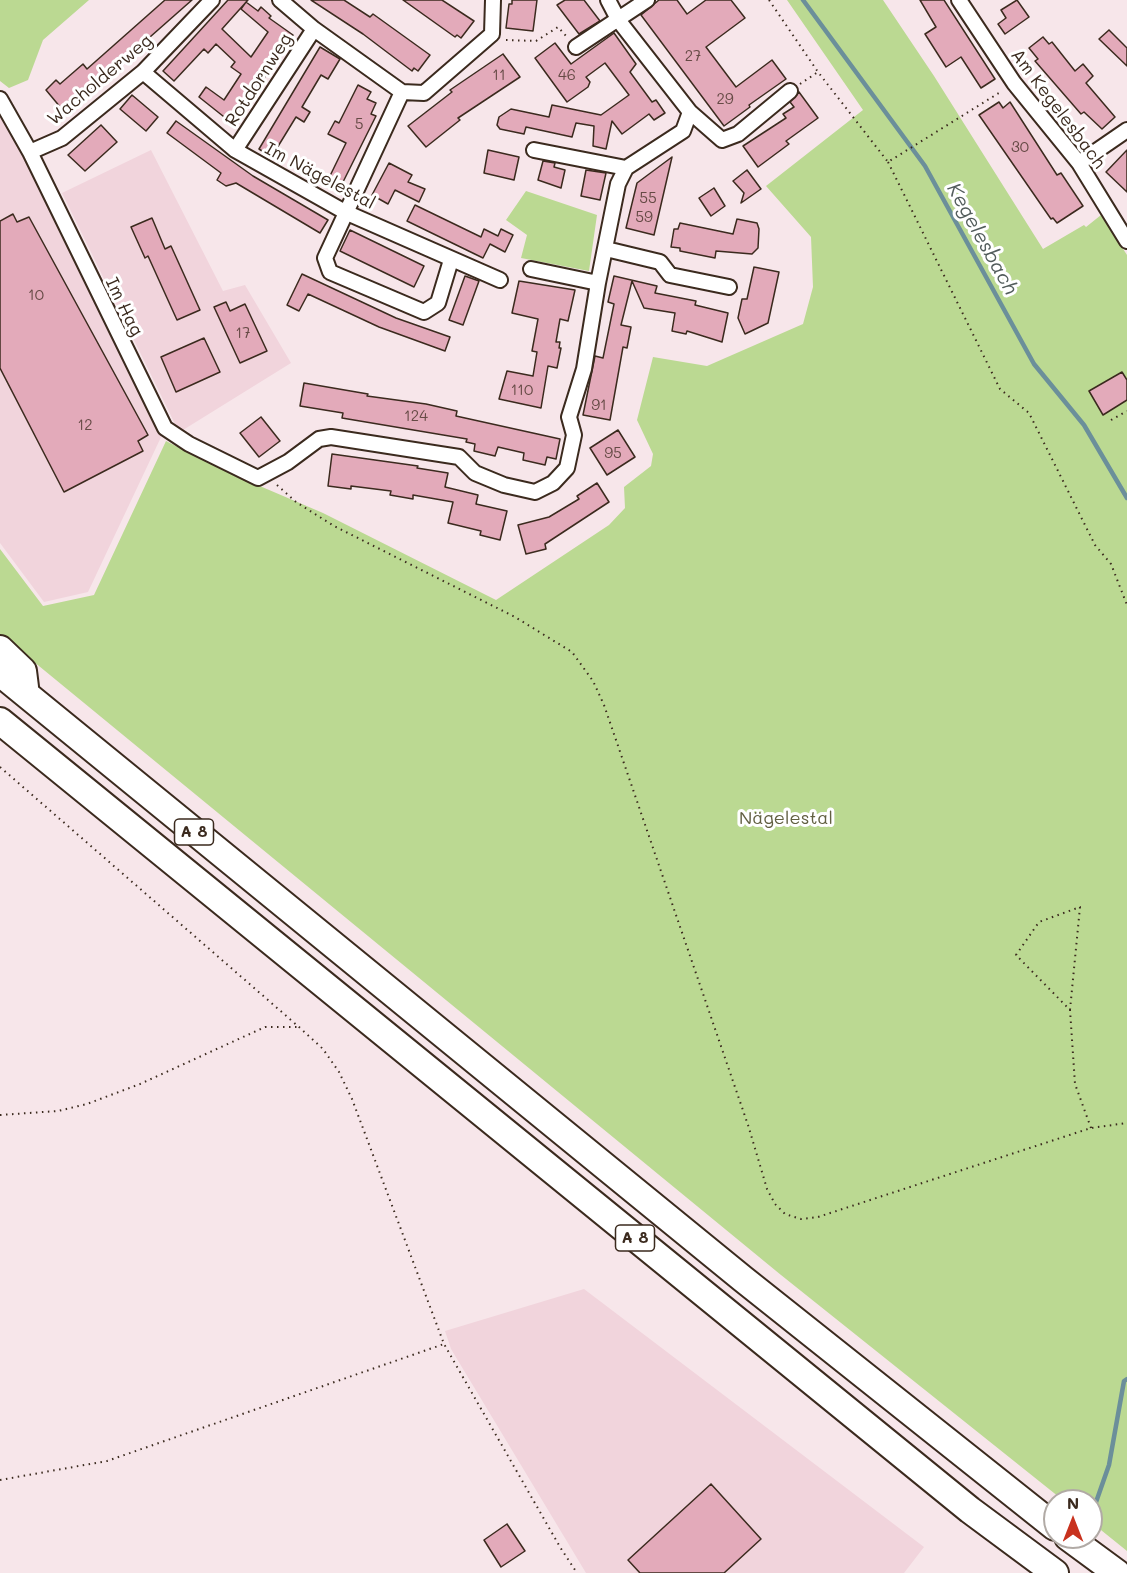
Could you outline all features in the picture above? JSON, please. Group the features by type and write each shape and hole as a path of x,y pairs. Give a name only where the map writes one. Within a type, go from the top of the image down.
{"highway":[{"path":"0,649 22,671 26,694"},
{"name":"A 8","path":"0,673 743,1279 1043,1517"},
{"name":"A 8","path":"0,721 970,1509 1056,1573"},
{"path":"1084,1549 1117,1573"}],"street":[{"name":"Wacholderweg","path":"30,152 62,138 143,72 212,0"},
{"path":"280,0 314,29 402,92 424,93 492,34 494,0"},
{"path":"608,0 619,21 690,112 722,140 738,134 790,91"},
{"path":"576,47 619,21 647,0"},
{"name":"Am Kegelesbach","path":"959,0 1014,83 1079,164 1127,241"},
{"name":"Rotdornweg","path":"235,150 314,29"},
{"name":"Im Nägelestal","path":"143,72 235,150 345,212 500,280"},
{"path":"402,92 386,132 345,212 325,258 330,272 424,312 438,303 451,260"},
{"name":"Im Hag","path":"0,99 30,152 165,428 189,444 258,478 264,473"},
{"path":"264,473 288,462 319,439 331,437 459,457 475,473 504,485 535,492 544,489 567,468 573,435 569,417 584,369 618,184 626,168 683,130 690,112"},
{"path":"1079,164 1127,130"},
{"path":"534,150 626,168"},
{"path":"606,249 660,262 670,275 729,286"},
{"path":"531,269 598,283"}],"path":[{"path":"769,0 818,72 888,162 1000,389 1029,413 1095,545 1111,564 1127,605"},
{"path":"492,34 509,41 536,41 558,27 576,47"},
{"path":"790,91 818,72"},
{"path":"888,162 1014,83"},
{"path":"1112,420 1127,411"},
{"path":"264,473 296,502 334,526 515,617 572,652 593,681 604,705 748,1125 767,1189 775,1204 785,1214 801,1219 818,1217 1091,1128 1127,1123"},
{"path":"0,767 323,1049 339,1072 352,1099 444,1344 577,1573"},
{"path":"1070,1010 1016,956 1039,922 1080,907 1070,1010 1075,1084 1091,1128"},
{"path":"0,1115 58,1111 87,1104 140,1084 265,1027 299,1027"},
{"path":"0,1480 107,1461 444,1344"}],"shaded area":[{"path":"0,113 25,156 162,435 88,592 44,602 0,543"},
{"path":"151,150 223,291 245,285 291,363 183,430 176,426 62,193"},
{"path":"584,1289 924,1547 904,1573 586,1573 451,1349 445,1331"}],"green space":[{"path":"0,0 89,0 43,40 28,80 9,88 0,81"},
{"name":"Nägelestal","path":"787,0 883,0 934,76 1043,249 1084,225 1086,227 1101,215 1127,255 1127,1551 1103,1532 1103,1489 1049,1489 781,1275 0,634 0,549 43,606 94,595 166,441 227,472 323,513 496,600 609,525 625,508 624,487 651,466 653,454 637,420 653,357 707,366 803,324 813,287 811,237 766,186 863,110"},
{"path":"526,191 597,215 589,271 521,258 527,235 506,220"}],"building":[{"path":"165,0 192,0 91,89 87,85 61,108 46,90 56,80 60,84 83,64 87,69"},
{"path":"228,0 248,0 246,2 258,11 261,7 271,16 269,18 293,35 233,124 199,97 206,87 224,100 241,74 231,67 235,62 216,44 208,53 204,49 174,81 163,71","holes":["245,3 241,9 268,32 251,57 222,29"]},
{"path":"311,0 344,0 370,17 373,14 430,55 418,71 414,68 412,71 363,34"},
{"path":"403,0 442,0 474,21 461,38 457,35 455,37"},
{"path":"512,0 537,0 533,31 506,28 509,4 512,4"},
{"path":"565,0 584,0 600,21 579,34 557,5"},
{"path":"659,0 677,0 687,14 706,0 731,0 745,18 706,47 736,87 772,60 786,79 724,126 641,15"},
{"path":"920,0 944,0 995,79 981,88 961,57 946,67 925,34 936,27"},
{"path":"1017,0 1029,17 1005,34 998,24 1006,18 1001,10"},
{"path":"1109,30 1127,48 1127,66 1099,39"},
{"path":"614,33 636,64 630,72 652,102 656,100 665,113 654,120 649,114 622,134 612,121 606,149 593,146 594,126 576,123 572,137 526,127 524,134 500,129 497,125 499,117 511,109 549,117 552,105 601,115 629,95 605,63 586,77 590,82 588,87 567,102 535,58 555,43 571,64"},
{"path":"1043,37 1049,44 1052,42 1075,71 1083,64 1093,76 1086,83 1115,117 1102,129 1084,112 1081,114 1035,61 1038,59 1029,48"},
{"path":"320,47 340,59 328,79 321,75 302,107 310,112 304,122 296,117 277,148 285,152 279,162 259,149"},
{"path":"503,54 520,77 458,118 460,120 426,147 408,126 452,92 450,90"},
{"path":"358,85 371,92 367,99 376,103 371,114 376,116 340,188 327,182 346,143 328,134 335,121 339,123"},
{"path":"799,92 818,118 786,141 789,144 758,167 743,146 786,118 783,114 794,107 790,102"},
{"path":"132,95 158,117 146,131 120,109"},
{"path":"999,102 1003,108 1010,102 1057,175 1061,173 1083,206 1057,223 1053,218 1051,219 979,115"},
{"path":"176,121 253,176 328,220 320,233 236,183 226,186 217,180 221,173 167,133"},
{"path":"101,125 117,142 85,171 68,155"},
{"path":"488,150 519,157 514,180 484,173"},
{"path":"1127,150 1127,192 1106,172"},
{"path":"672,157 654,235 626,228 637,183"},
{"path":"543,161 555,163 554,167 565,170 561,188 538,180"},
{"path":"389,163 412,175 408,182 425,189 419,202 395,190 388,204 372,195"},
{"path":"586,170 606,173 600,200 581,196"},
{"path":"747,170 761,189 741,203 744,193 733,181"},
{"path":"714,188 725,206 711,216 699,198"},
{"path":"415,205 481,237 484,229 498,236 501,229 513,235 505,252 490,244 483,258 407,221"},
{"path":"13,214 17,222 29,217 148,435 138,441 143,451 64,492 0,368 0,221"},
{"path":"152,218 165,249 171,246 200,310 177,320 148,256 145,258 131,227"},
{"path":"737,219 757,223 758,248 752,254 716,251 715,258 671,247 674,229 678,229 680,223 733,234"},
{"path":"350,230 424,266 414,287 340,251"},
{"path":"754,267 779,272 768,323 745,334 738,318 742,299 747,299"},
{"path":"302,274 396,318 450,337 445,351 379,327 308,294 299,311 287,305"},
{"path":"465,276 479,281 463,325 449,320"},
{"path":"614,276 657,286 655,293 696,301 695,305 728,313 722,342 687,331 686,334 672,331 675,313 644,308 632,281 621,325 631,327 627,348 623,347 610,420 583,415 595,356 603,358 614,304 608,302"},
{"path":"519,281 575,290 568,321 560,319 556,342 560,342 559,348 561,348 557,368 548,366 541,408 499,399 507,371 533,376 537,352 532,351 538,319 512,313"},
{"path":"226,302 230,311 245,304 267,351 240,363 214,307"},
{"path":"204,338 220,372 176,392 161,357"},
{"path":"1122,372 1127,380 1127,400 1103,415 1089,391"},
{"path":"304,383 368,394 367,396 426,404 457,411 456,416 560,439 556,459 547,457 545,465 523,460 524,453 498,447 495,456 474,451 475,444 466,442 467,439 342,418 343,413 300,406"},
{"path":"261,417 280,441 259,457 240,433"},
{"path":"618,430 635,457 607,475 590,448"},
{"path":"332,454 418,466 417,468 448,473 445,487 478,495 476,504 507,511 500,540 480,535 481,531 448,523 453,502 413,495 413,499 390,495 391,491 351,486 351,489 328,486"},
{"path":"597,483 609,502 545,544 546,549 526,554 518,525 549,517 579,499 577,496"},
{"path":"711,1484 761,1539 724,1573 640,1573 628,1560"},
{"path":"507,1524 525,1551 501,1567 484,1540"}],"waterway":[{"name":"Kegelesbach","path":"803,0 925,166 1034,364 1084,425 1127,498"},
{"path":"1101,1489 1109,1465 1124,1381 1127,1379"}]}
